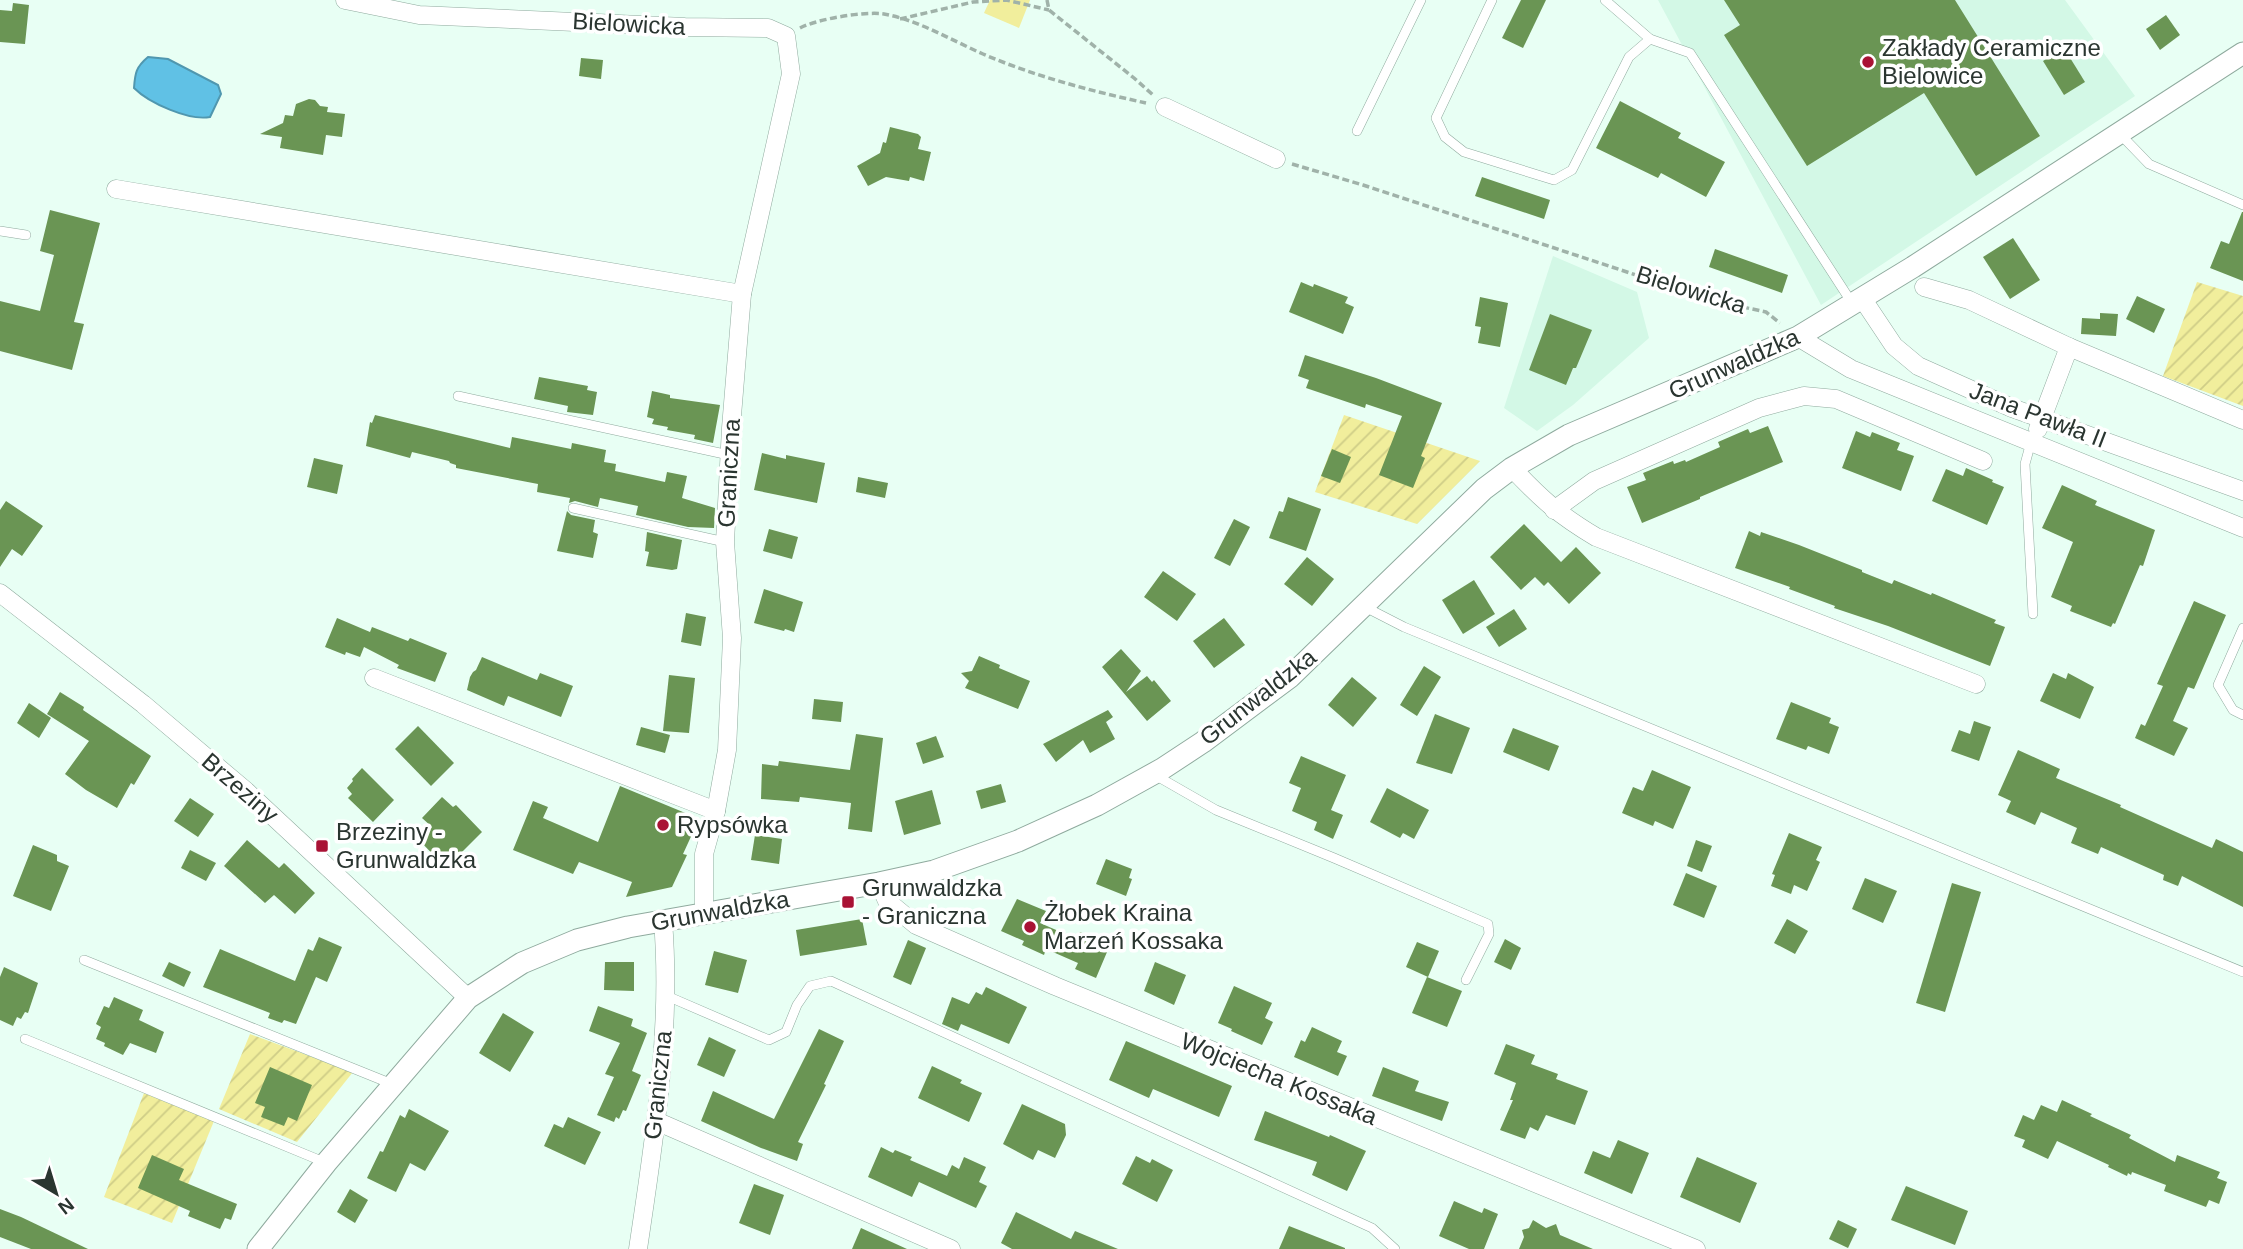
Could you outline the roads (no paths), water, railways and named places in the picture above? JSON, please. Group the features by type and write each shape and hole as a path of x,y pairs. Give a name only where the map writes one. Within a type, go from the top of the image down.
{"street":[{"name":"Bielowicka","path":"345,0 419,15 768,28 786,36"},
{"name":"Graniczna","path":"704,914 704,855 716,811 727,750 732,638 725,542 742,294 791,74 786,36"},
{"name":"Grunwaldzka","path":"258,1249 326,1163 468,998 522,963 577,940 663,921 934,871 1017,841 1097,805 1153,775 1203,742 1290,677 1483,489 1513,468 1569,435 1798,337 2243,53"},
{"path":"1165,107 1276,159"},
{"path":"116,189 742,294"},
{"path":"1924,287 1969,300 2069,347 2243,419"},
{"name":"Jana Pawła II","path":"1858,301 1894,346 1918,366 2012,408 2243,491"},
{"path":"1798,337 1851,369 2243,528"},
{"path":"2031,442 2043,419 2069,347"},
{"path":"1554,510 1594,481 1759,408 1804,396 1836,399 1983,461"},
{"path":"1513,468 1554,510 1596,537 1976,684"},
{"name":"Brzeziny","path":"0,593 143,704 246,791 468,998"},
{"path":"374,678 716,811"},
{"name":"Wojciecha Kossaka","path":"879,883 887,901 916,925 1080,997 1696,1249"},
{"name":"Graniczna","path":"638,1249 656,1121 667,996 663,921"},
{"path":"656,1121 951,1249"}],"lane":[{"path":"1357,131 1421,0"},
{"path":"1492,0 1436,118 1445,137 1464,152 1554,180 1573,170 1629,57 1650,39"},
{"path":"1605,0 1650,39 1690,53 1858,301"},
{"path":"2119,133 2149,164 2243,205"},
{"path":"0,231 26,235"},
{"path":"458,396 729,455"},
{"path":"2031,442 2025,464 2032,614"},
{"path":"573,508 725,542"},
{"path":"1363,606 1404,627 2243,972"},
{"path":"2243,628 2218,685 2233,710 2243,715"},
{"path":"1153,775 1216,810 1488,924 1489,934 1466,981"},
{"path":"84,960 394,1085"},
{"path":"667,996 769,1040 786,1032 797,1005 810,986 831,981 1372,1228 1395,1249"},
{"path":"25,1038 326,1163"}],"water":[{"path":"148,57 168,59 218,85 221,94 210,117 201,118 170,110 134,88 137,71"}],"place":[{"name":"Zakłady Ceramiczne Bielowice","path":"1868,62"},
{"name":"Rypsówka","path":"663,825"},
{"name":"Brzeziny - Grunwaldzka","path":"322,846"},
{"name":"Grunwaldzka - Graniczna","path":"848,902"},
{"name":"Żłobek Kraina Marzeń Kossaka","path":"1030,927"}]}
